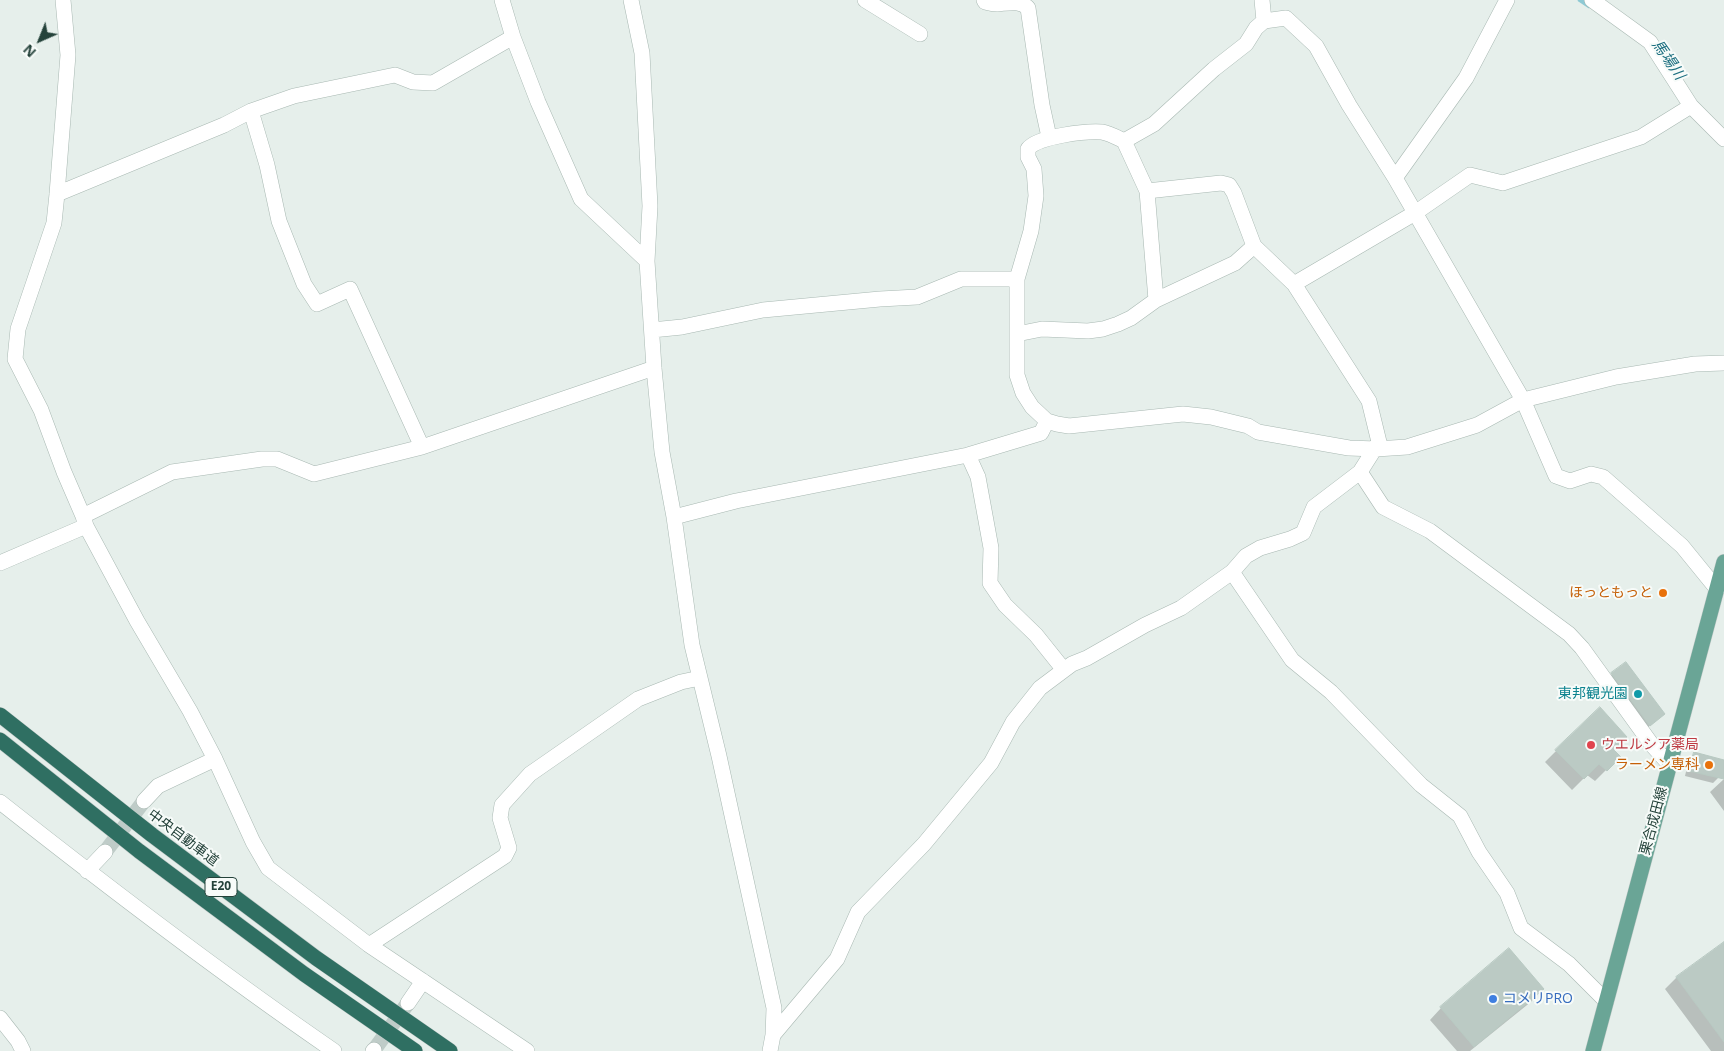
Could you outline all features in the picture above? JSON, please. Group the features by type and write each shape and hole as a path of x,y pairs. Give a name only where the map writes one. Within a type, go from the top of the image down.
{"highway":[{"name":"中央自動車道","path":"0,714 183,859 316,958 450,1051"},
{"name":"E20","path":"0,740 139,851 304,974 415,1051"}],"main road":[{"name":"栗合成田線","path":"1593,1051 1724,562"}],"street":[{"path":"63,0 68,55 58,194 54,223 18,329 15,360 41,410 85,521 137,621 190,711 253,842 268,868 369,945 527,1051"},
{"path":"502,0 513,37 538,102 581,198 647,261"},
{"path":"631,0 642,53 648,140 650,206 647,261 662,452 674,517 692,645 750,894 774,1008 774,1035 770,1051"},
{"path":"865,0 920,34"},
{"path":"984,0 985,2 995,4 1019,1 1024,2 1028,8 1042,105 1049,137"},
{"path":"1262,0 1264,20"},
{"path":"1395,178 1466,78 1507,0"},
{"path":"1592,0 1650,42 1686,109 1724,139"},
{"path":"1124,141 1154,124 1214,69 1246,44 1256,28 1264,20 1286,18 1316,46 1349,105 1395,178 1523,400 1556,476 1570,481 1591,474 1603,477 1682,546 1717,589"},
{"path":"58,194 224,125 251,111 294,96 395,75 413,82 433,83 513,37"},
{"path":"1294,284 1415,213 1470,176 1503,184 1641,137 1686,109"},
{"path":"251,111 267,165 279,221 304,284 317,304 350,289 422,447"},
{"path":"1156,300 1147,190 1124,141 1104,132 1049,137 1033,143 1028,148 1028,157 1034,168 1036,196 1031,231 1017,279 1017,374 1019,384 1027,401 1038,414 1047,421 1056,424 1082,426 1183,414 1211,417 1248,426 1258,432 1349,448 1376,449 1407,446 1478,425 1523,400 1616,376 1695,364 1724,363"},
{"path":"774,1035 837,959 858,912 924,844 991,763 1013,722 1040,688 1072,664 1087,658 1145,625 1181,608 1232,572 1246,556 1260,548 1303,533 1314,507 1360,472 1376,449 1379,442 1369,401 1294,284 1254,246 1234,193 1229,185 1221,183 1147,190"},
{"path":"1017,334 1042,329 1088,331 1104,329 1131,318 1156,300 1235,263 1254,246"},
{"path":"652,330 682,327 763,310 916,297 961,279 1017,279"},
{"path":"0,564 85,521 172,472 262,459 277,459 314,474 422,447 654,368"},
{"path":"674,517 736,501 968,455 1041,433 1047,421"},
{"path":"968,455 978,477 991,548 990,583 1005,605 1036,635 1064,670"},
{"path":"1360,472 1383,507 1430,531 1568,634 1582,648 1652,745 1669,764"},
{"path":"1232,572 1292,660 1331,692 1421,785 1460,816 1479,852 1507,894 1521,928 1569,964 1606,1001"},
{"path":"369,945 505,856 510,848 500,818 502,805 530,774 638,699 681,682 700,678"},
{"path":"144,801 158,786 214,759"},
{"path":"0,802 87,871 270,1007 334,1051"},
{"path":"87,871 105,852"},
{"path":"408,1003 423,981"},
{"path":"0,1018 18,1041 23,1051"}],"building":[{"name":"東邦観光園","path":"1626,662 1665,714 1650,726 1611,673"},
{"path":"1600,707 1627,737 1614,750 1621,757 1607,771 1599,764 1584,779 1555,750"},
{"path":"1694,752 1724,760 1724,779 1689,771"},
{"path":"1724,942 1724,1042 1676,977"},
{"path":"1509,948 1544,989 1474,1047 1440,1007"}],"waterway":[{"name":"馬場川","path":"1580,0 1589,6"}],"tunnel":[{"path":"105,852 144,801"},
{"path":"374,1050 408,1003"}],"place":[{"name":"ほっともっと","path":"1663,593"},
{"name":"東邦観光園","path":"1638,694"},
{"name":"ウエルシア薬局","path":"1591,745"},
{"name":"ラーメン専科","path":"1709,765"},
{"name":"コメリPRO","path":"1493,999"}]}
